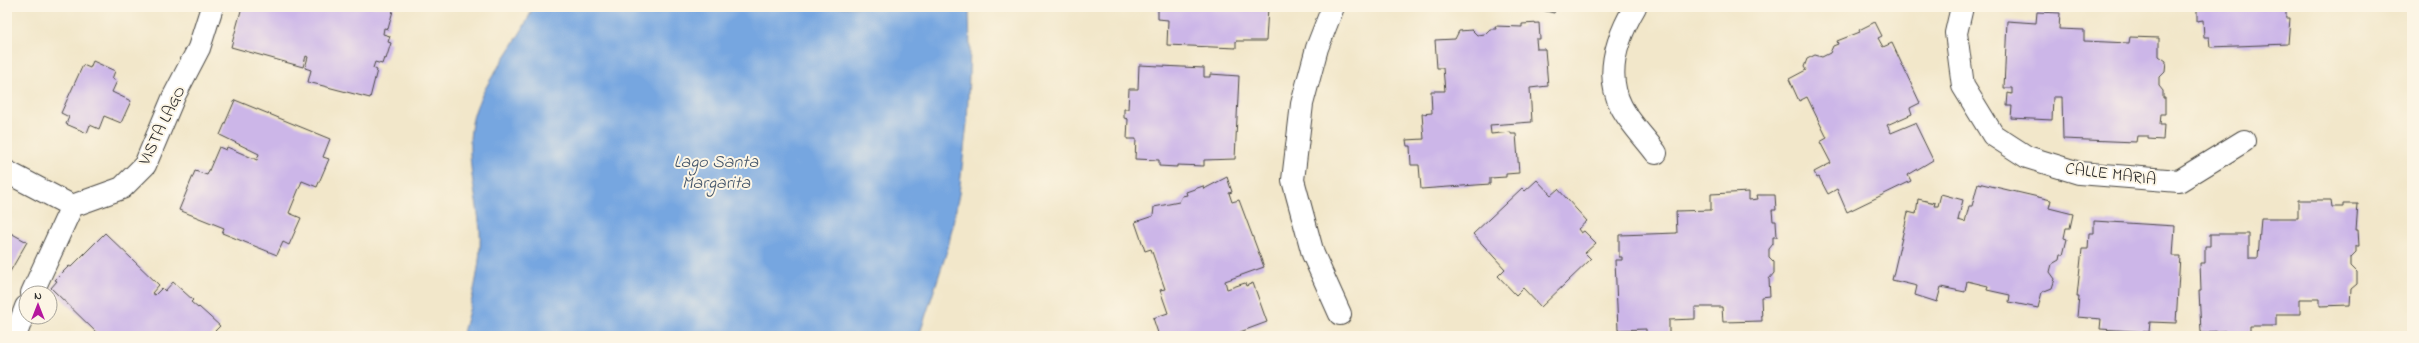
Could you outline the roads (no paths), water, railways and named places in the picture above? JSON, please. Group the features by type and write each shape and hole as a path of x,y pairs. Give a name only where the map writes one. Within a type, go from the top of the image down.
{"street":[{"name":"VISTA LAGO","path":"72,206 122,188 145,165 174,96 199,48 212,7"},
{"path":"1333,7 1317,48 1302,104 1293,180 1313,254 1340,314"},
{"path":"1635,7 1625,25 1612,69 1620,106 1656,153"},
{"name":"CALLE MARIA","path":"1962,7 1956,33 1963,86 1993,135 2027,157 2079,173 2179,182 2244,141"},
{"path":"7,172 72,206 36,285"},
{"path":"12,336 18,325"}],"water":[{"name":"Lago Santa Margarita","path":"533,7 969,7 970,51 967,123 959,194 948,248 919,336 462,336 478,271 480,244 479,218 472,177 470,150 472,123 476,108 483,94 519,36"}]}
